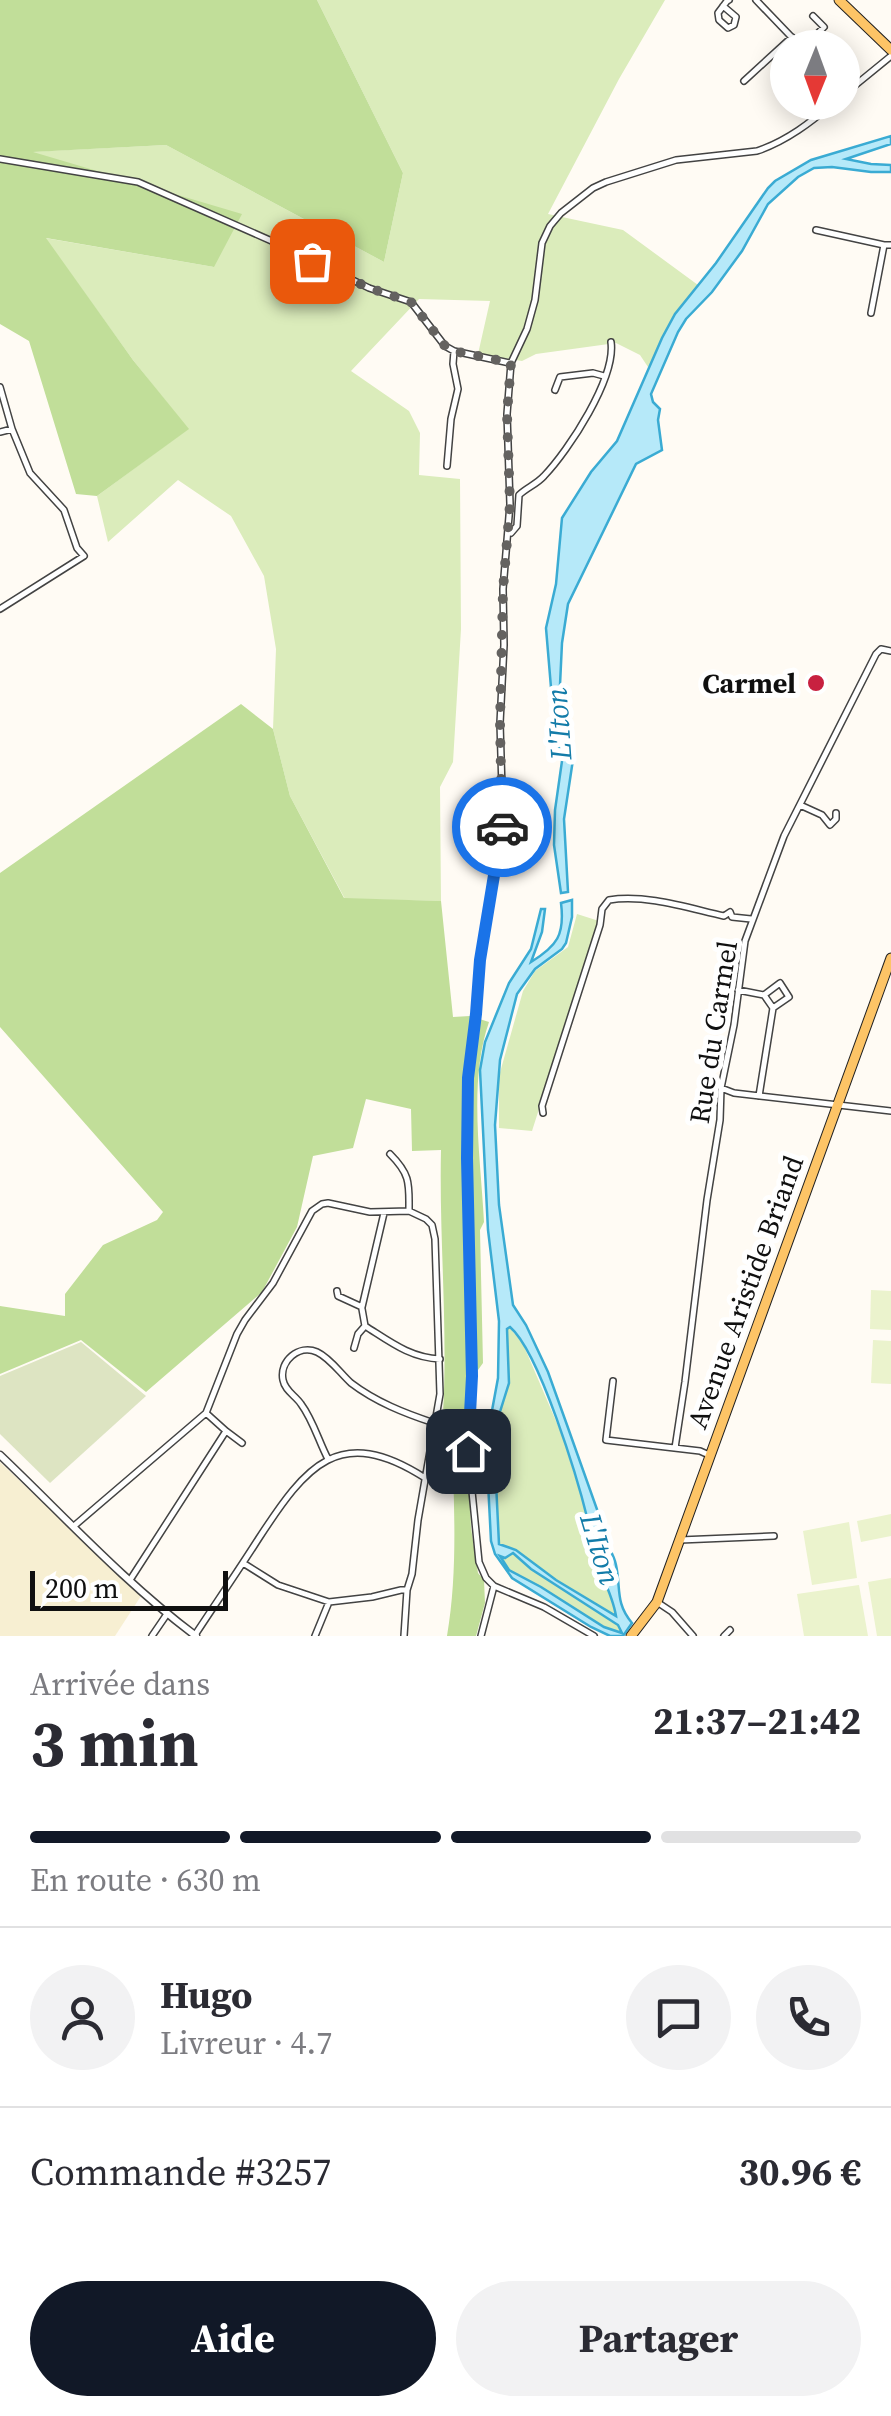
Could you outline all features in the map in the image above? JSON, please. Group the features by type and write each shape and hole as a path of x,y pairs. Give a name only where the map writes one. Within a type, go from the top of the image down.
{"main road":[{"path":"838,0 891,53"},
{"name":"Avenue Aristide Briand","path":"634,1632 657,1602 891,958"}],"street":[{"path":"723,6 728,0"},
{"path":"756,0 785,30"},
{"path":"813,16 824,27 821,30"},
{"path":"860,80 891,53"},
{"path":"744,81 770,57"},
{"path":"594,1636 544,1607 494,1586 486,1578 479,1562 468,1451 472,1376 466,1113 480,960 503,822 500,750 503,590 510,504 507,414 511,363 535,300 545,234 561,213 606,182 676,160 757,151 812,120"},
{"path":"0,159 138,182 358,282 411,302 436,337 454,351 511,363"},
{"path":"816,230 888,244 871,313"},
{"path":"509,535 517,526 518,495 545,476 584,423 612,353 611,342"},
{"path":"447,466 458,388 454,351"},
{"path":"556,390 560,376 604,376"},
{"path":"0,387 30,474 64,510 77,548 84,556 0,609"},
{"path":"0,432 12,429"},
{"name":"Rue du Carmel","path":"675,1448 720,1120 721,1088 732,1040 745,941 799,805 876,654 881,649 891,651"},
{"path":"799,805 822,815"},
{"path":"543,1113 602,909 609,900 654,902 724,916 730,912 732,916 752,919"},
{"path":"738,990 764,994 780,983 789,998 773,1008"},
{"path":"759,1096 773,1008 764,994"},
{"path":"721,1088 734,1093 891,1110"},
{"path":"390,1154 409,1178 409,1211"},
{"path":"74,1526 206,1413 237,1334 273,1283 312,1211 328,1203 370,1212 409,1211 432,1225 435,1239 440,1394 407,1590 404,1636"},
{"path":"354,1348 364,1326 362,1308 384,1213"},
{"path":"336,1292 362,1308"},
{"path":"364,1326 416,1356 440,1359"},
{"path":"328,1460 301,1403 282,1377 285,1363 298,1352 315,1351 367,1394 434,1423"},
{"path":"613,1381 606,1440 709,1455"},
{"path":"206,1413 242,1443"},
{"path":"130,1580 226,1431"},
{"path":"0,1455 166,1614 195,1636 304,1476 328,1460 350,1454 376,1454 399,1462 424,1478"},
{"path":"680,1540 774,1536"},
{"path":"243,1563 278,1585 329,1602 407,1590"},
{"path":"480,1636 494,1586"},
{"path":"314,1636 329,1602"},
{"path":"657,1602 672,1612 693,1636"},
{"path":"152,1636 166,1614"},
{"path":"724,1636 730,1630"}],"shaded area":[{"path":"0,1462 141,1596 115,1636 0,1636"}],"green space":[{"path":"0,0 317,0 403,173 384,262 166,145 33,152 242,214 214,267 46,238 133,360 189,429 97,496 76,494 29,341 0,324"},
{"path":"317,0 665,0 548,214 623,230 698,285 648,367 640,355 616,343 536,354 522,361 478,354 490,301 419,299 351,371 409,411 420,433 419,475 460,479 461,629 453,762 440,787 441,901 345,899 290,796 273,729 276,649 264,576 231,516 178,480 108,542 97,496 188,429 45,238 214,267 29,152 166,145 384,262 403,173"},
{"path":"241,704 273,729 290,796 344,898 441,901 453,1017 470,1016 489,1022 477,1095 484,1222 480,1230 483,1363 478,1370 473,1424 467,1439 471,1528 478,1573 484,1580 485,1603 476,1636 447,1636 454,1531 452,1425 443,1414 441,1150 412,1151 411,1109 366,1099 353,1148 313,1156 297,1227 262,1292 146,1392 81,1340 0,1374 0,1306 65,1316 65,1294 103,1245 157,1220 163,1212 0,1027 0,873"},
{"path":"577,914 599,921 532,1131 499,1128 499,1076 523,991 535,971 568,947"},
{"path":"871,1290 891,1291 891,1330 870,1329"},
{"path":"509,1327 523,1344 562,1435 588,1519 591,1544 617,1617 516,1550 499,1544 494,1441 509,1383"},
{"path":"873,1340 891,1341 891,1384 871,1383"},
{"path":"81,1342 146,1396 50,1483 0,1434 0,1376"},
{"path":"891,1514 891,1536 861,1542 857,1521"},
{"path":"849,1522 857,1578 812,1585 803,1531"},
{"path":"512,1553 618,1625 622,1633 604,1628 509,1570 500,1556"},
{"path":"891,1578 891,1636 877,1636 868,1582"},
{"path":"859,1585 868,1636 804,1636 797,1594"}],"water":[{"name":"L'Iton","path":"891,136 891,144 846,159 891,165 891,172 814,168 768,204 742,251 678,332 651,394 660,409 662,450 636,464 568,604 560,685 574,753 564,819 568,892 561,893 554,845 562,761 554,723 546,628 556,584 562,518 591,472 617,441 675,314 768,188 811,160"},
{"name":"L'Iton","path":"572,900 566,943 535,969 517,994 500,1060 495,1125 499,1205 513,1305 548,1372 599,1515 599,1542 611,1574 600,1535 615,1561 621,1602 632,1623 623,1636 610,1636 591,1627 512,1578 491,1541 486,1443 498,1378 499,1321 488,1230 480,1070 485,1042 509,983 531,949 541,909 545,909 542,932 531,962 557,938 562,923 561,903","holes":["510,1327 522,1341 556,1418 583,1502 590,1543 616,1616 556,1580 516,1550 499,1544 494,1441 509,1383","513,1553 531,1569 618,1625 622,1633 604,1627 509,1570 500,1556 505,1558"]}],"way so far":[{"path":"312,261 369,288 411,302 436,337 454,351 511,363 507,414 510,504 504,564 500,723 502,827"}],"place":[{"name":"Carmel","path":"816,683"}],"route":[{"path":"468,1451 472,1376 466,1113 480,960 502,827"}]}
